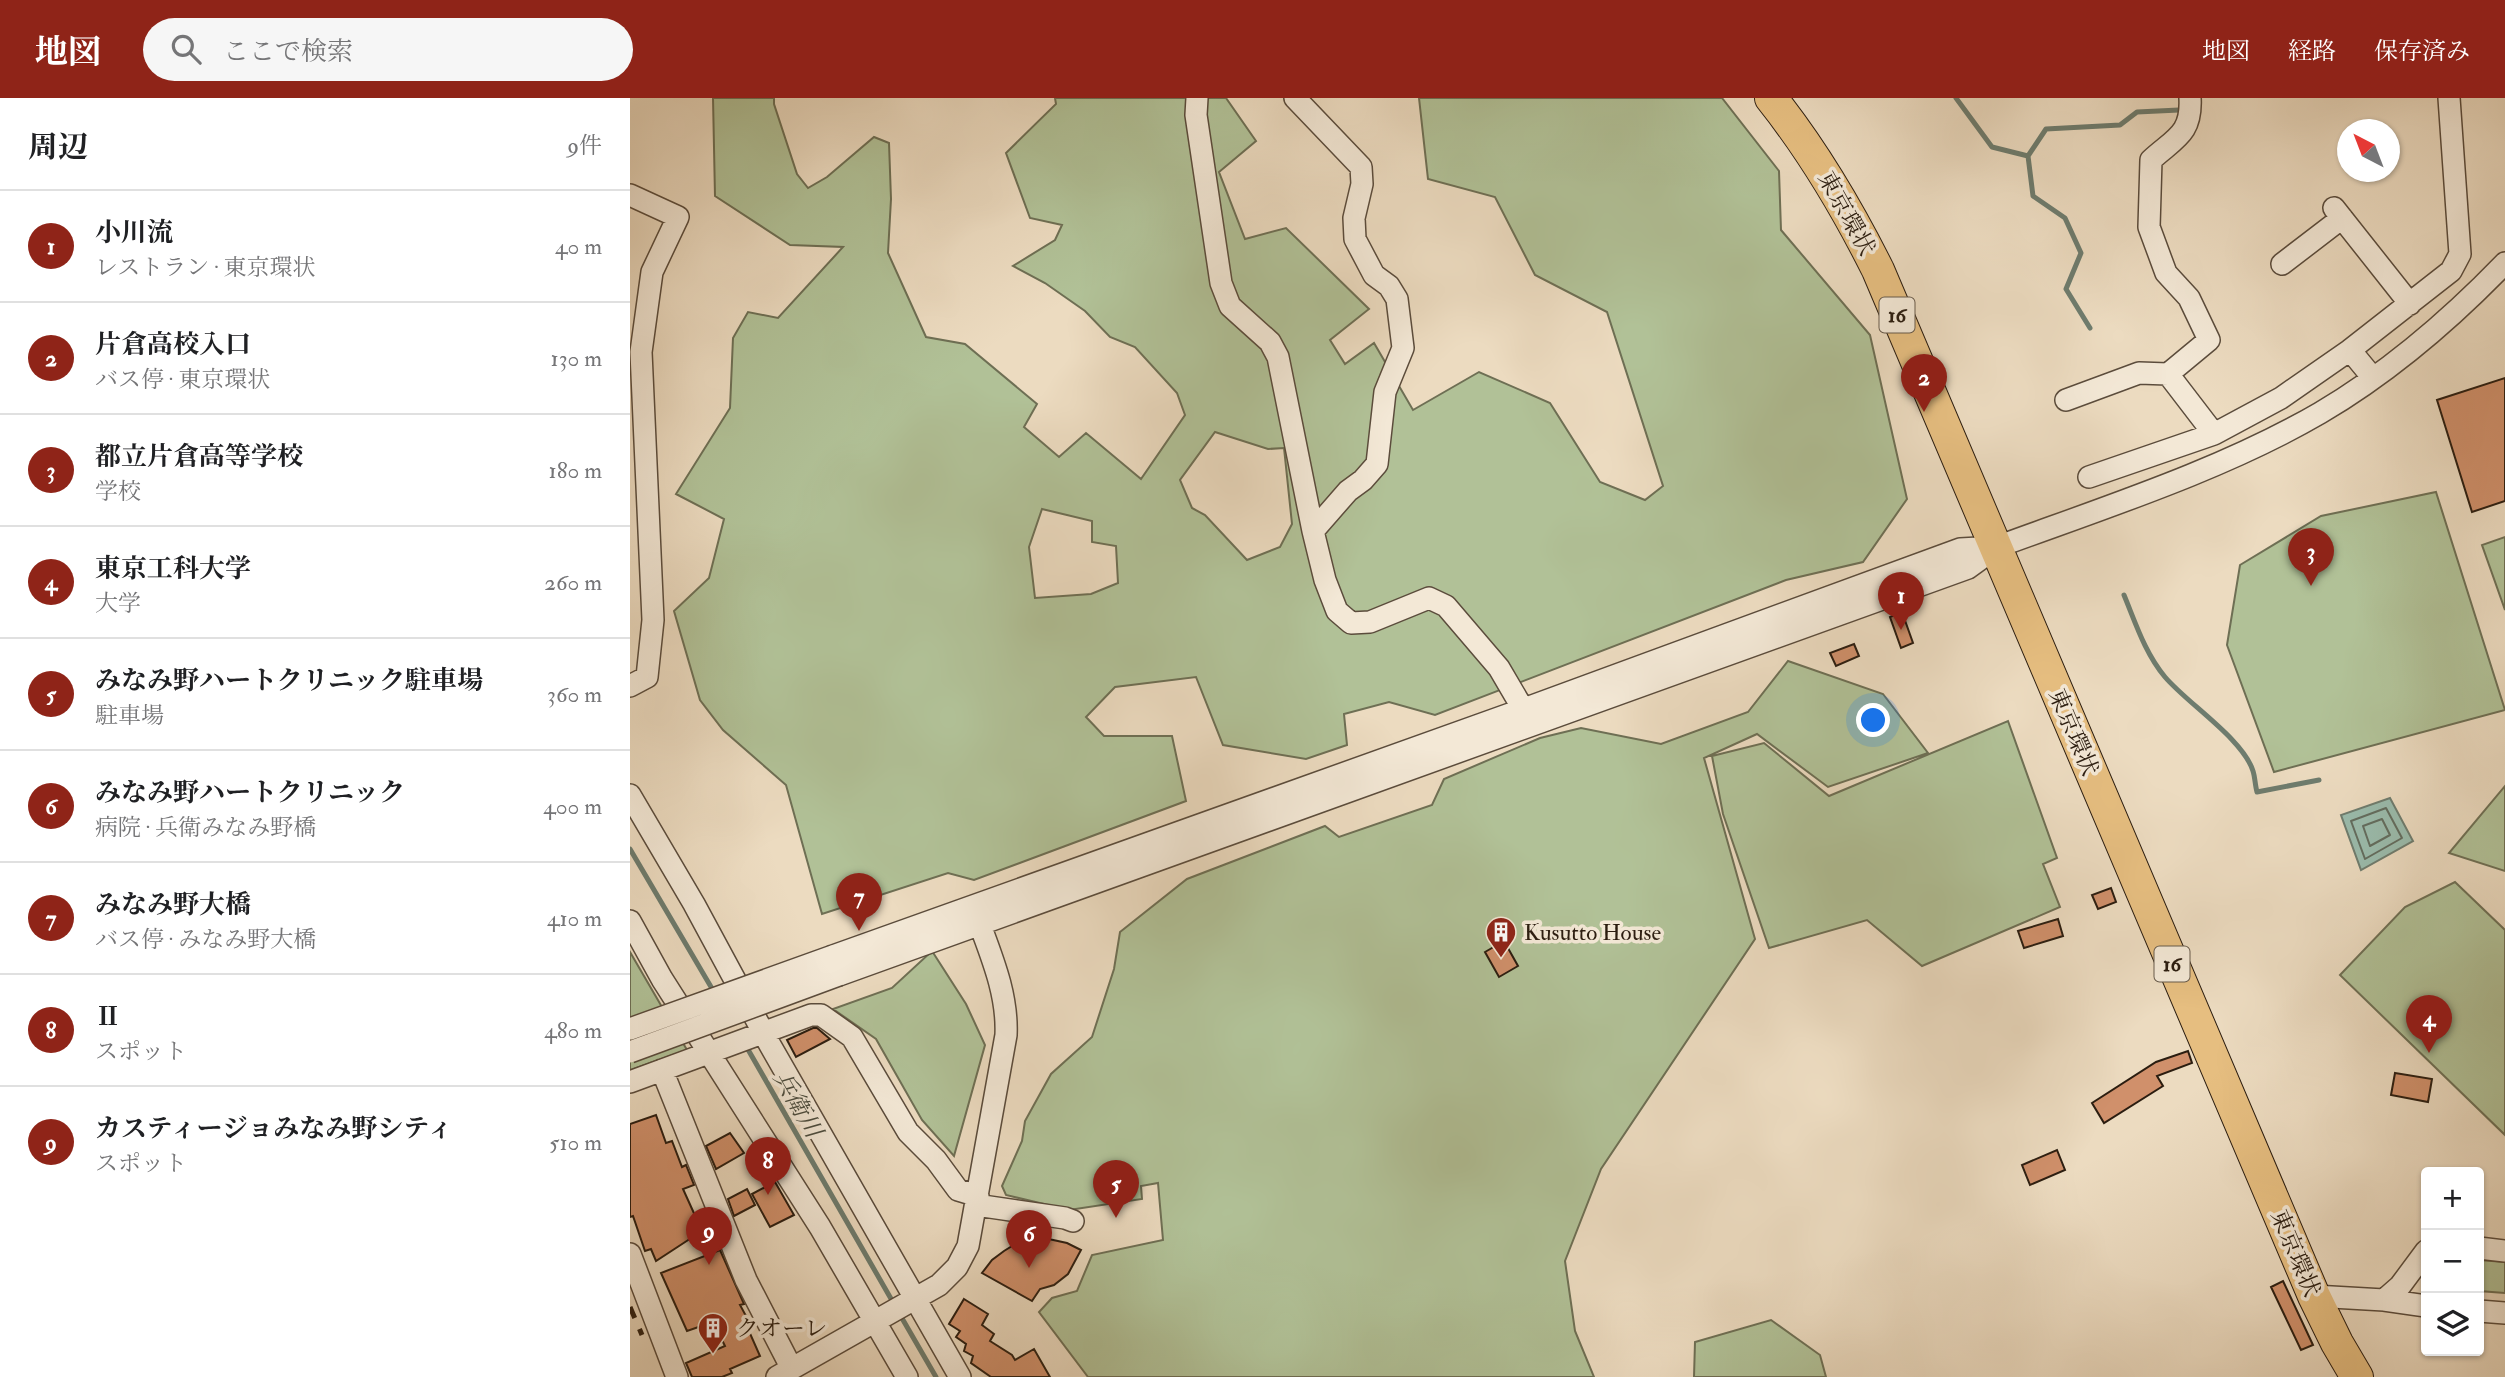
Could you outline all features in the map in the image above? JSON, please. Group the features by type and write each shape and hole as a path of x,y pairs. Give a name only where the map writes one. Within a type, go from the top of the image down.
{"highway":[{"name":"東京環状","path":"1770,98 1804,139 1847,208 1878,270 2314,1296 2357,1377"}],"street":[{"path":"1197,98 1196,116 1221,283 1230,306 1270,342 1278,357 1313,531 1325,580 1338,611 1351,623 1370,622 1429,598 1446,606 1499,668 1528,718"},
{"path":"1295,98 1361,167 1362,184 1354,218 1355,239 1374,275 1389,286 1397,299 1403,348 1385,392 1377,464 1363,480 1348,491 1313,531"},
{"path":"2066,400 2139,373 2168,374 2208,340 2189,298 2166,273 2150,226 2151,160 2186,128 2191,116 2190,98"},
{"path":"2088,477 2214,434 2281,398 2350,350 2451,271 2460,254 2449,98"},
{"path":"630,195 678,217 652,272 635,352 653,620 647,677 630,686"},
{"path":"2282,264 2338,213 2410,304"},
{"path":"630,1052 836,966 1528,718 1960,550 1997,547 2220,463 2269,441 2372,379 2476,293 2505,263"},
{"path":"2350,350 2372,379"},
{"path":"2168,374 2214,434"},
{"path":"630,795 694,904 897,1310 907,1377"},
{"path":"662,1070 784,1373 939,1285 957,1267 968,1246 1007,1017 1001,987 976,915"},
{"path":"630,921 662,979 820,1227 960,1377"},
{"path":"630,1029 836,966"},
{"path":"630,1082 815,1014 821,1015 852,1037 908,1132 936,1160 958,1191 977,1201 1073,1221"},
{"path":"2484,1249 2505,1251"},
{"path":"630,1254 677,1377"},
{"path":"2384,1300 2400,1286 2421,1258"},
{"path":"2314,1296 2421,1305"},
{"path":"2484,1311 2505,1313"}],"shaded area":[{"path":"713,98 774,98 797,174 808,188 827,177 874,137 889,143 891,199 888,253 926,337 965,344 1037,404 1024,427 1059,457 1086,433 1141,479 1185,415 1177,393 1135,347 1110,337 1085,311 1045,283 1013,266 1055,240 1062,225 1030,218 1006,153 1056,104 1055,98 1226,98 1256,141 1219,172 1245,239 1286,228 1369,309 1330,340 1345,364 1374,343 1413,410 1479,372 1550,403 1600,482 1645,500 1663,486 1607,312 1535,275 1495,197 1428,179 1419,98 1722,98 1779,171 1781,230 1870,335 1907,499 1863,562 1786,580 1435,715 1389,702 1344,714 1347,745 1306,759 1223,745 1196,677 1115,687 1086,717 1104,736 1172,736 1186,801 974,880 948,873 822,914 786,785 723,730 700,700 674,611 709,578 724,519 676,494 730,408 733,338 748,312 778,318 843,247 790,245 715,196","holes":["1215,432 1268,449 1284,448 1292,524 1280,547 1247,560 1205,515 1192,508 1180,480","1042,509 1092,521 1092,542 1116,546 1118,583 1091,594 1035,598 1029,547"]},
{"path":"2436,492 2505,710 2274,772 2227,645 2240,565 2321,516"},
{"path":"2505,537 2505,610 2482,545"},
{"path":"1788,661 1883,694 1928,753 1828,787 1757,734 1704,758 1755,939 1601,1169 1565,1261 1575,1331 1594,1377 1088,1377 1039,1312 1052,1298 1077,1291 1092,1255 1163,1240 1158,1183 1141,1186 1142,1199 1069,1210 1006,1195 1002,1186 1022,1141 1025,1121 1051,1074 1092,1037 1114,969 1120,932 1187,879 1325,826 1339,837 1432,805 1444,779 1540,738 1581,728 1661,744 1748,712"},
{"path":"2008,721 2057,858 2043,864 2060,907 1922,966 1867,920 1769,948 1723,814 1712,756 1764,743 1829,796"},
{"path":"2505,786 2505,871 2449,853"},
{"path":"2455,882 2505,930 2505,1135 2340,975 2405,907"},
{"path":"932,951 966,1004 985,1045 954,1156 922,1120 876,1039 833,1009 892,988"},
{"path":"630,952 687,1050 630,1070"},
{"path":"2484,1260 2505,1262 2505,1293 2484,1291"},
{"path":"1771,1320 1820,1355 1826,1377 1694,1377 1695,1342"}],"water":[{"path":"2390,798 2413,841 2361,870 2341,815"}],"building":[{"path":"2505,378 2505,501 2472,512 2437,400"},
{"path":"1902,612 1913,643 1901,648 1890,617"},
{"path":"1854,644 1859,656 1836,666 1830,653"},
{"path":"2111,888 2116,902 2098,909 2092,895"},
{"path":"2058,919 2063,936 2024,948 2018,931"},
{"name":"Kusutto House","path":"1504,941 1518,966 1499,977 1485,952"},
{"path":"817,1028 830,1039 796,1057 787,1040"},
{"path":"2188,1051 2192,1063 2157,1076 2163,1086 2104,1123 2092,1103 2156,1062"},
{"path":"2395,1073 2432,1079 2428,1102 2391,1095"},
{"path":"656,1115 666,1143 672,1141 682,1167 686,1165 694,1185 683,1189 702,1231 656,1261 651,1249 645,1251 633,1216 630,1217 630,1124"},
{"path":"730,1133 744,1153 716,1169 706,1146"},
{"path":"2057,1150 2065,1170 2030,1185 2022,1165"},
{"path":"775,1182 794,1215 770,1227 752,1194"},
{"path":"747,1189 755,1205 734,1216 728,1199"},
{"path":"1044,1238 1067,1243 1081,1250 1068,1274 1054,1285 1040,1289 1032,1301 982,1273 992,1260 1017,1243"},
{"path":"720,1250 744,1304 740,1305 752,1327 748,1329 760,1356 730,1369 732,1373 722,1377 692,1377 686,1363 725,1346 713,1322 687,1331 661,1273"},
{"path":"2283,1281 2313,1345 2301,1350 2271,1287"},
{"path":"964,1299 988,1314 982,1325 994,1334 990,1341 1012,1355 1015,1360 1034,1349 1050,1377 991,1377 971,1363 973,1356 964,1351 966,1344 956,1337 960,1331 949,1324"}],"waterway":[{"path":"1956,98 1992,147 2028,156 2033,196 2065,218 2081,253 2066,289 2090,328"},
{"path":"2028,156 2046,129 2120,125 2137,112 2179,110"},
{"path":"2124,595 2158,668 2238,747 2253,771 2257,792 2319,780"},
{"name":"兵衛川","path":"630,849 714,992"},
{"name":"兵衛川","path":"746,1046 894,1304"},
{"name":"兵衛川","path":"899,1313 936,1377"}],"railway":[{"path":"630,1307 642,1335"}],"place":[{"name":"片倉高校入口","path":"1924,412"},
{"name":"都立片倉高等学校","path":"2311,586"},
{"name":"小川流","path":"1901,630"},
{"name":"みなみ野大橋","path":"859,931"},
{"name":"Kusutto House","path":"1501,959"},
{"name":"東京工科大学","path":"2429,1053"},
{"name":"Ⅱ","path":"768,1195"},
{"name":"みなみ野ハートクリニック駐車場","path":"1116,1218"},
{"name":"カスティージョみなみ野シティ","path":"709,1265"},
{"name":"みなみ野ハートクリニック","path":"1029,1268"},
{"name":"クオーレ","path":"713,1355"}]}
